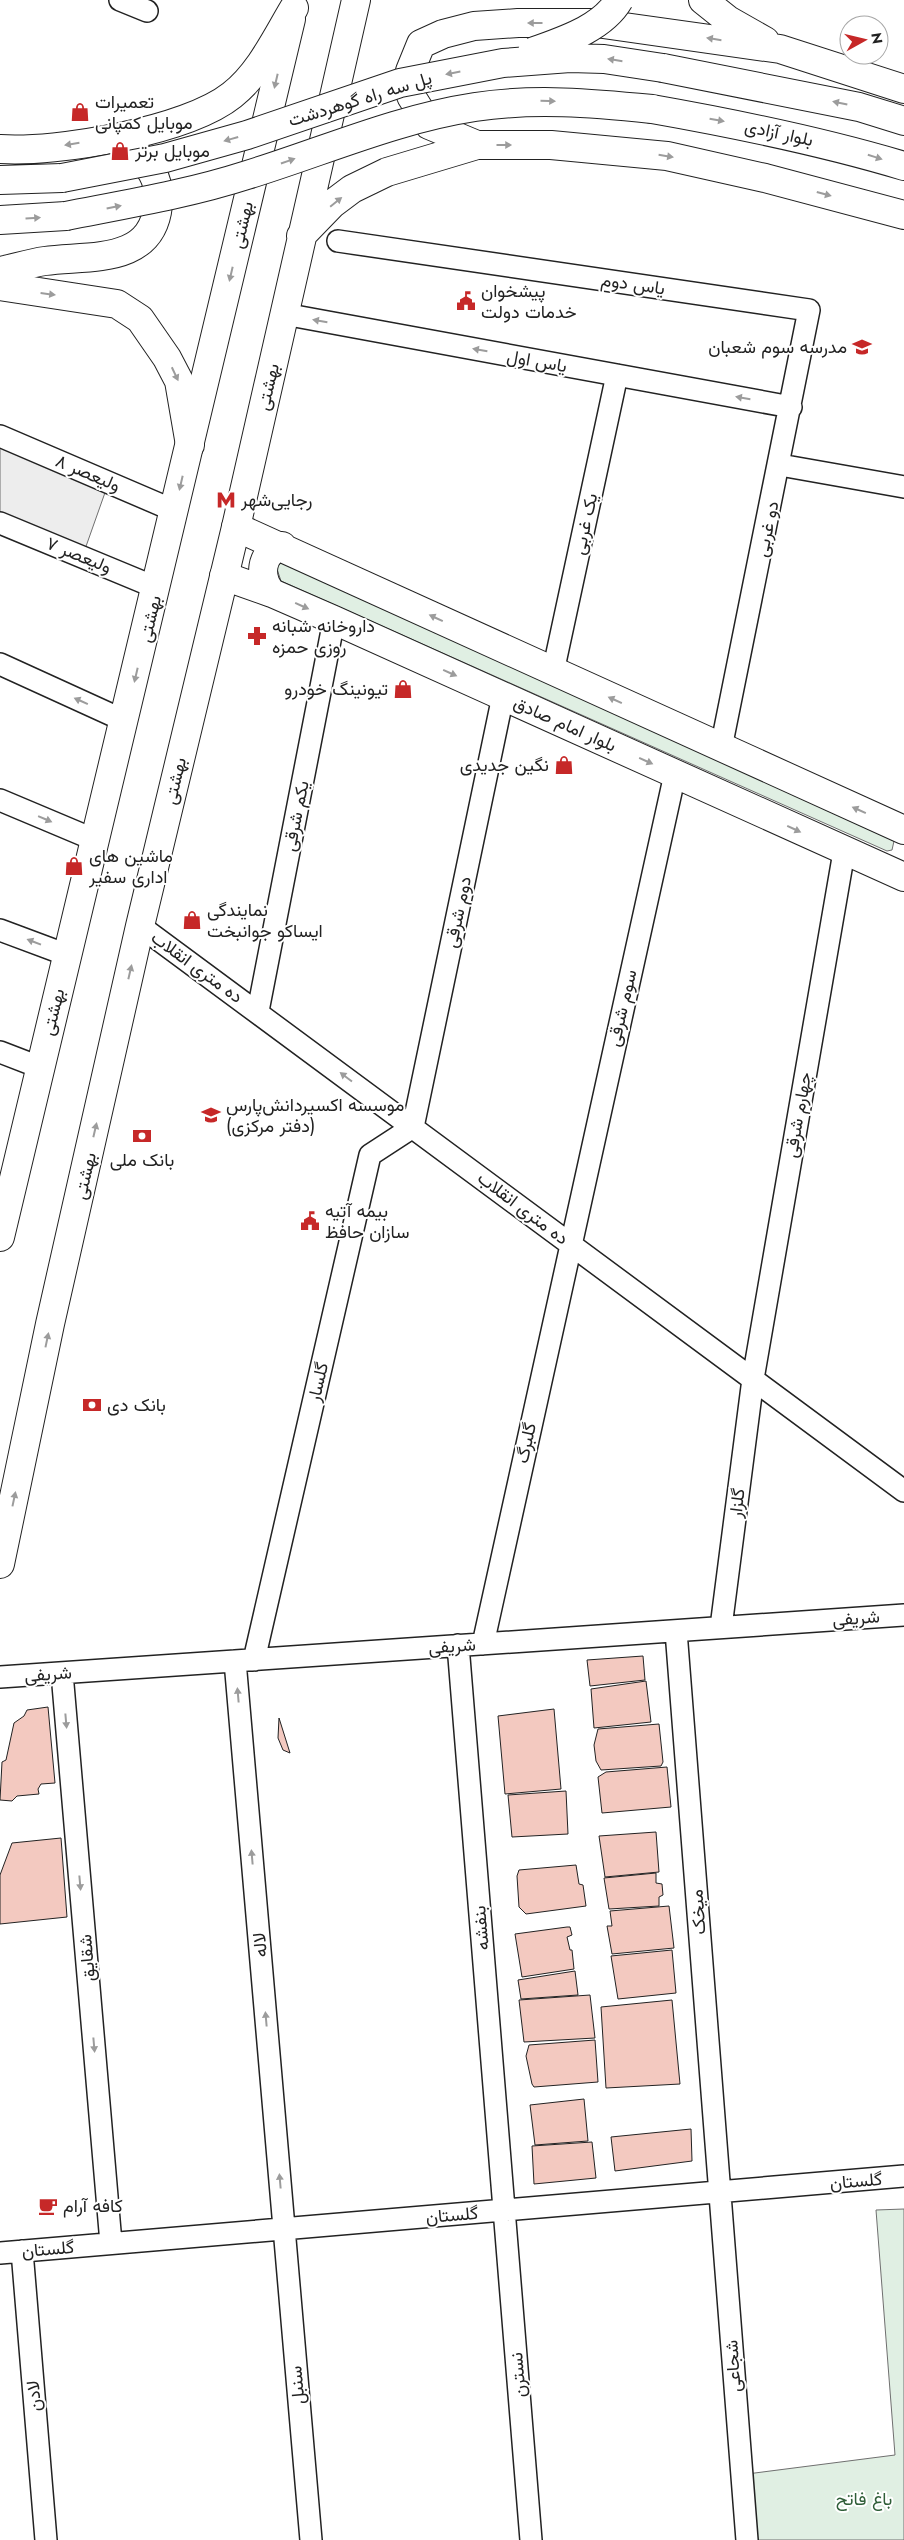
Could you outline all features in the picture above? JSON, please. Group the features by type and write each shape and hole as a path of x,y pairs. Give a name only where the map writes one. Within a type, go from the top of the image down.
{"main road":[{"name":"بهشتى","path":"0,1564 48,1334 140,926 236,528 356,0"},
{"path":"503,63 580,33 612,11 619,0"},
{"path":"703,0 728,20 780,49"},
{"path":"0,148 64,146 111,138 180,120 232,96 256,72 295,4"},
{"name":"بهشتی","path":"0,1237 7,1174 39,1067 125,720 295,4"},
{"path":"477,145 429,125 412,96 410,71 421,44 443,34 474,26 492,24 596,23 780,49 904,89"},
{"name":"پل سه راه گوهردشت","path":"0,180 62,178 165,158 247,135 400,83 503,63 570,58 604,59 663,68 860,108 904,121"},
{"name":"پل سه راه گوهردشت","path":"0,220 66,216 179,194 246,176 409,122 474,107 539,101 593,102 652,108"},
{"name":"بلوار آزادی","path":"652,108 834,145 904,166"},
{"path":"0,271 44,261 116,254 143,242 157,216 159,200 155,172 129,146 111,138"},
{"path":"302,236 332,204 352,189 387,172 477,145 551,145 667,156 764,178 904,215"},
{"path":"0,286 117,304 140,319 167,358 179,381 190,445"},
{"path":"236,528 282,546 554,672 904,830"},
{"path":"272,593 263,580 264,565 270,552 282,546"},
{"name":"بلوار امام صادق","path":"224,576 272,593 334,620 844,852 904,877"}],"street":[{"path":"120,0 147,11"},
{"name":"یاس دوم","path":"338,241 810,310"},
{"name":"دو غربی","path":"721,748 810,310"},
{"name":"یاس اول","path":"284,314 791,407"},
{"name":"یک غربی","path":"554,672 617,375"},
{"name":"ولیعصر ۸","path":"0,436 175,511"},
{"path":"780,465 904,487"},
{"name":"ولیعصر ۷","path":"0,523 157,588"},
{"name":"یکم شرقی","path":"258,1011 334,620"},
{"path":"0,664 125,720"},
{"name":"دوم شرقی","path":"413,1127 503,696"},
{"name":"سوم شرقی","path":"570,1243 675,774"},
{"path":"0,800 95,840"},
{"name":"چهارم شرقی","path":"753,1379 844,852"},
{"name":"ده متری انقلاب","path":"140,926 258,1011 904,1491"},
{"path":"0,930 67,955"},
{"path":"0,1052 39,1067"},
{"name":"گلسار","path":"244,1660 370,1155 413,1127"},
{"name":"گلبرگ","path":"483,1644 570,1243"},
{"name":"گلزار","path":"721,1627 753,1379"},
{"name":"شریفی","path":"0,1677 904,1615"},
{"name":"میخک","path":"676,1631 720,2192"},
{"name":"بنفشه","path":"458,1646 504,2210"},
{"name":"لاله","path":"244,1660 284,2229"},
{"name":"شقایق","path":"62,1673 111,2244"},
{"name":"گلستان","path":"0,2253 904,2176"},
{"name":"شجاعی","path":"720,2192 747,2540"},
{"name":"نسترن","path":"504,2210 531,2540"},
{"name":"سنبل","path":"284,2229 310,2540"},
{"name":"لادن","path":"22,2251 46,2540"}],"green space":[{"path":"283,562 894,841 892,850 887,851 281,581 276,566"},
{"name":"باغ فاتح","path":"904,2209 904,2540 752,2540 747,2474 895,2455 876,2210"}],"shaded area":[{"path":"0,437 107,487 84,552 0,517"}],"building":[{"path":"643,1656 645,1680 590,1686 587,1660"},
{"path":"646,1681 651,1722 594,1728 591,1689"},
{"path":"48,1707 55,1783 41,1784 38,1789 39,1794 17,1796 12,1801 0,1800 2,1762 6,1760 14,1723 24,1716 27,1710"},
{"path":"554,1709 561,1789 505,1794 498,1716"},
{"path":"279,1718 290,1753 283,1750 278,1738"},
{"path":"659,1724 663,1762 661,1766 601,1770 596,1761 594,1745 598,1729"},
{"path":"667,1767 671,1807 602,1813 598,1777 606,1772"},
{"path":"566,1791 568,1834 512,1837 508,1795"},
{"path":"656,1832 659,1872 605,1877 599,1836"},
{"path":"61,1838 67,1917 0,1924 0,1875 12,1843"},
{"path":"576,1865 579,1884 583,1885 586,1906 526,1914 519,1907 517,1876 519,1870"},
{"path":"656,1873 656,1883 662,1884 663,1895 659,1897 659,1906 609,1909 604,1878"},
{"path":"669,1906 674,1948 612,1954 607,1926 612,1926 610,1911"},
{"path":"570,1927 572,1935 567,1937 570,1950 572,1950 574,1969 522,1977 515,1934"},
{"path":"672,1950 676,1993 618,1999 611,1956"},
{"path":"575,1971 578,1995 521,1999 518,1980"},
{"path":"590,1995 595,2038 524,2042 519,2000"},
{"path":"672,2000 680,2084 606,2088 601,2007"},
{"path":"595,2040 598,2082 534,2087 526,2056 529,2045"},
{"path":"584,2099 588,2141 535,2145 530,2105"},
{"path":"691,2129 692,2161 615,2171 611,2137"},
{"path":"592,2142 596,2178 534,2184 532,2146"}],"place":[{"name":"تعمیرات موبایل کمپانی","path":"80,112"},
{"name":"موبایل برتر","path":"120,151"},
{"name":"پیشخوان خدمات دولت","path":"466,301"},
{"name":"مدرسه سوم شعبان","path":"862,347"},
{"name":"رجایی‌شهر","path":"226,500"},
{"name":"داروخانه شبانه روزی حمزه","path":"257,636"},
{"name":"تیونینگ خودرو","path":"403,689"},
{"name":"نگین جدیدی","path":"564,765"},
{"name":"ماشین های اداری سفیر","path":"74,866"},
{"name":"نمایندگی ایساکو جوانبخت","path":"192,920"},
{"name":"موسسه اکسیردانش‌پارس (دفتر مرکزی)","path":"211,1115"},
{"name":"بانک ملی","path":"142,1136"},
{"name":"بیمه آتیه سازان حافظ","path":"310,1221"},
{"name":"بانک دی","path":"92,1405"},
{"name":"کافه آرام","path":"48,2206"}]}
